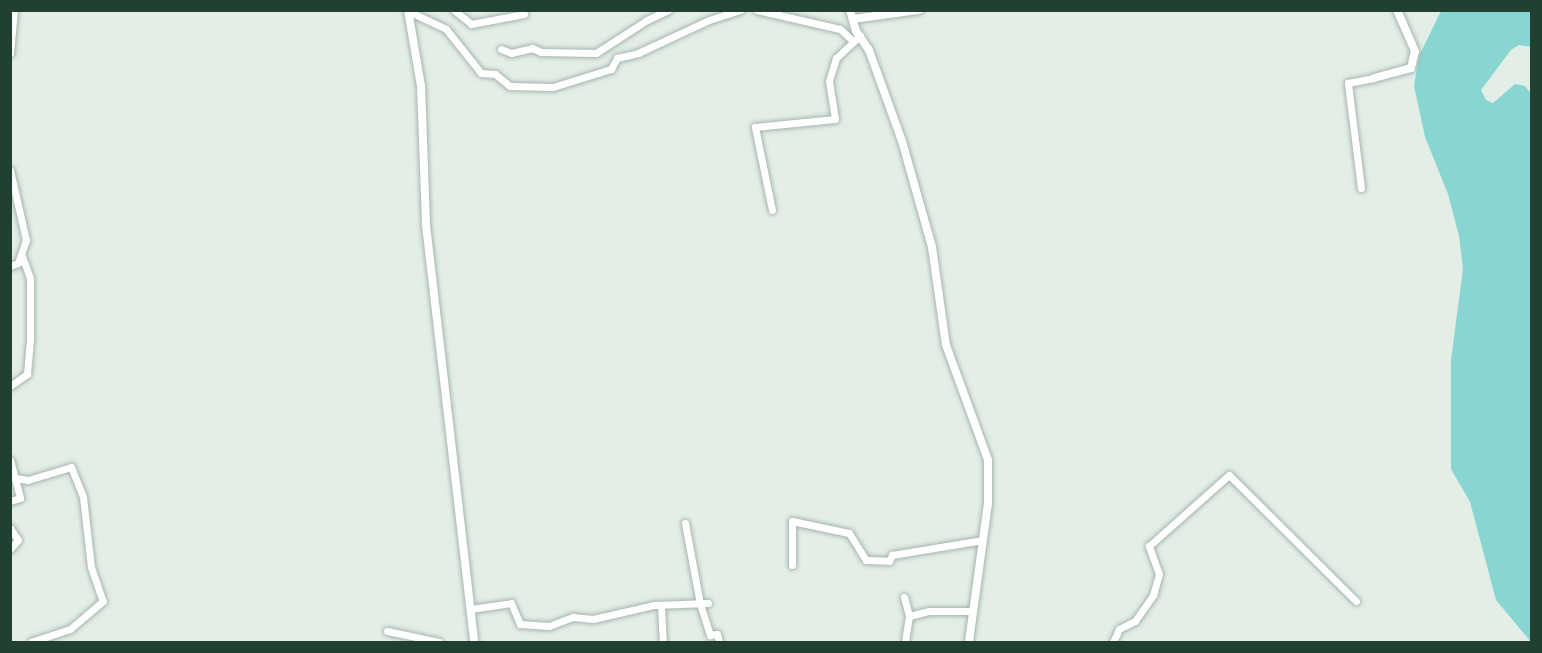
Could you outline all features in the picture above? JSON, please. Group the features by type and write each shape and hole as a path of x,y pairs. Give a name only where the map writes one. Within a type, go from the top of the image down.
{"street":[{"path":"10,53 14,10"},
{"path":"454,10 471,24 524,14"},
{"path":"501,49 511,53 532,48 541,52 597,53 647,20 668,10"},
{"path":"408,11 446,29 481,73 495,74 510,86 553,87 611,69 617,58 638,53 708,20 740,10"},
{"path":"757,10 840,29 856,36 870,50 902,141 932,247 946,345 988,460 983,540 969,642"},
{"path":"856,36 852,15 919,10"},
{"path":"1361,188 1348,83 1411,68 1415,51 1397,10"},
{"path":"408,11 421,86 426,225 474,642"},
{"path":"772,210 755,127 835,119 829,81 836,58 856,36"},
{"path":"10,170 26,240 21,256 10,266"},
{"path":"10,386 27,374 30,339 30,278 21,256"},
{"path":"10,460 20,498 10,501"},
{"path":"15,478 28,480 71,467 83,496 90,567 103,601 70,629 31,642"},
{"path":"1113,642 1119,629 1135,621 1153,596 1159,574 1149,546 1229,475 1356,601"},
{"path":"792,565 792,521 849,533 866,560 888,561 892,555 983,540"},
{"path":"685,523 710,635 717,634 719,642"},
{"path":"10,528 18,540 10,549"},
{"path":"904,597 909,616 905,642"},
{"path":"471,609 510,603 520,624 549,626 573,617 593,619 661,606 704,604"},
{"path":"661,606 663,642"},
{"path":"909,616 929,611 973,611"},
{"path":"387,631 439,642"}],"water":[{"path":"1441,11 1531,11 1531,47 1519,45 1511,50 1481,90 1486,100 1493,103 1515,84 1525,86 1531,94 1531,642 1496,600 1470,502 1451,469 1451,360 1463,269 1459,236 1448,194 1425,137 1414,86 1419,56"}]}
